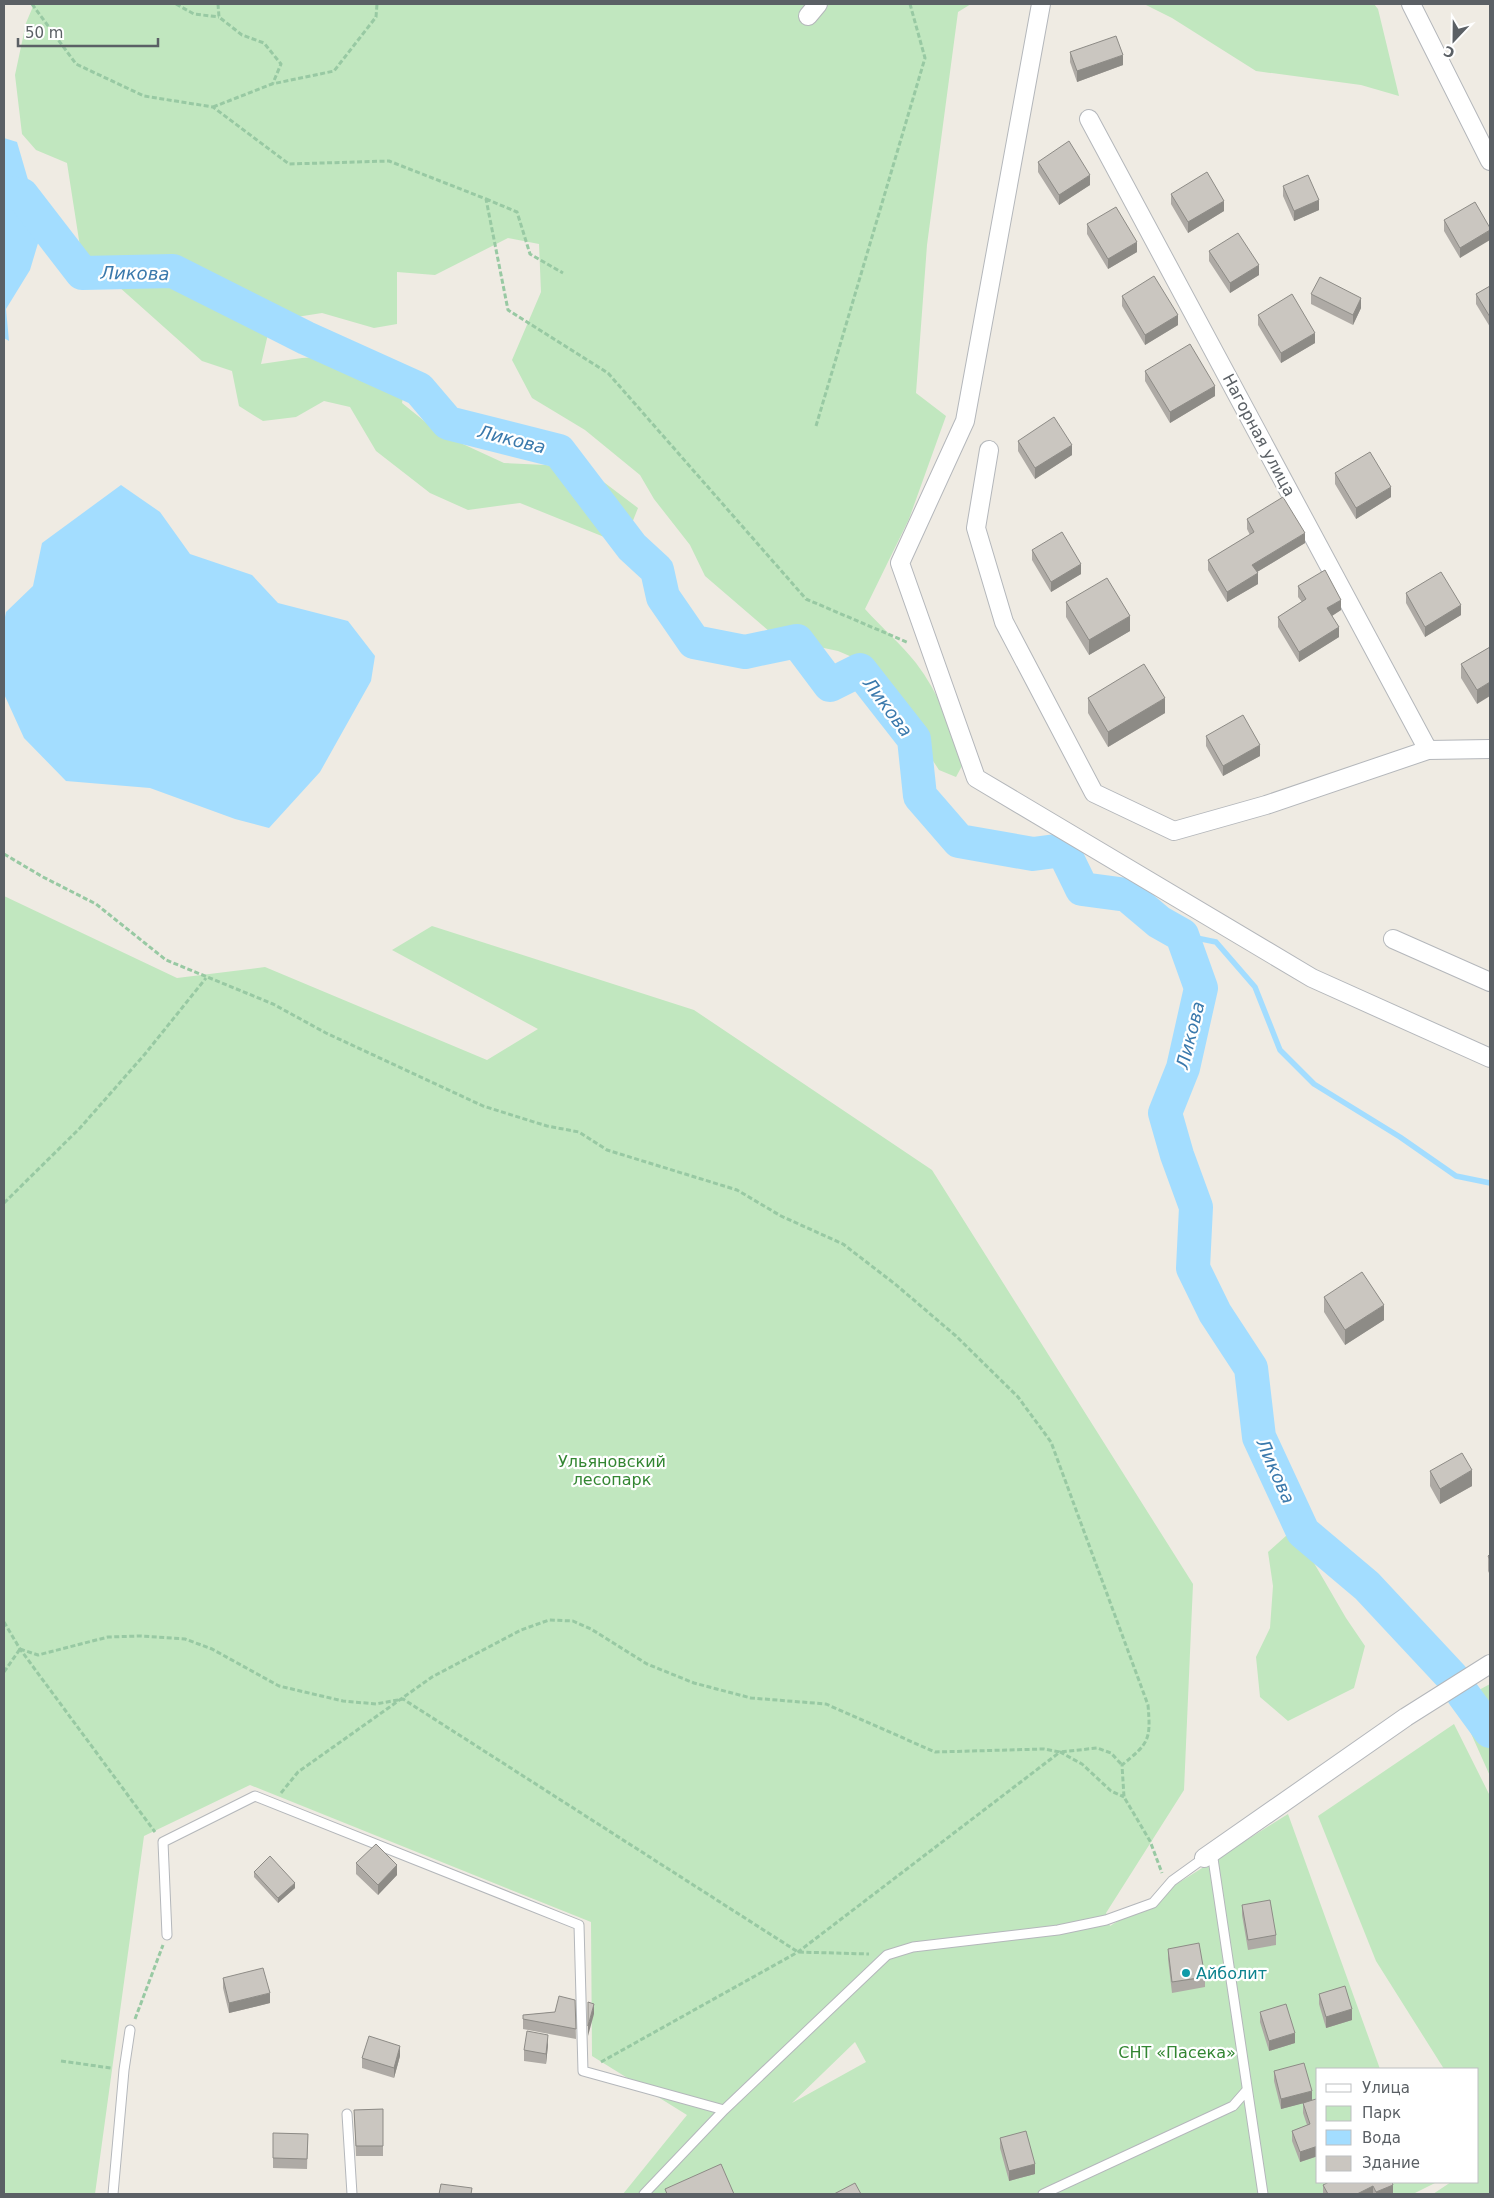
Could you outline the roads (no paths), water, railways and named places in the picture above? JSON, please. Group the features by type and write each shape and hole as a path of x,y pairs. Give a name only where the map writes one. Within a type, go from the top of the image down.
{"street":[{"path":"1041,4 965,421 900,563 976,778 1312,978 1490,1058"},
{"path":"1411,4 1484,136 1490,161"},
{"name":"Нагорная улица","path":"1089,119 1428,750"},
{"path":"989,450 976,528 1004,622 1094,793 1174,831 1266,805 1428,750 1490,749"},
{"path":"1393,939 1490,982"},
{"path":"1208,1855 1406,1717 1490,1664"}],"lane":[{"path":"167,1936 163,1842 255,1796 579,1925 583,2071 724,2110"},
{"path":"644,2194 724,2110 887,1955 913,1947 1058,1930 1106,1920 1153,1903 1172,1882 1208,1855 1263,2194"},
{"path":"113,2194 124,2070 130,2030"},
{"path":"1043,2194 1232,2106 1247,2090"},
{"path":"347,2114 352,2194"}],"water":[{"path":"4,138 17,142 31,190 47,213 30,270 6,309 9,341 4,338"},
{"path":"121,485 160,512 190,554 252,575 278,603 348,621 375,656 371,681 320,772 269,828 235,819 150,788 66,781 24,738 4,694 4,622 6,612 33,586 42,543"}],"waterway":[{"name":"Ликова","path":"4,192 22,195 82,273 173,271 306,338 419,389 448,423 559,451 632,547 657,570 663,597 694,642 745,652 797,641 830,685 860,670 914,739 920,796 959,841 1033,854 1063,850 1082,889 1127,895 1159,922 1182,935 1201,988 1183,1068 1165,1113 1177,1155 1196,1207 1193,1268 1215,1313 1251,1368 1259,1437 1303,1532 1367,1586 1452,1677"},
{"path":"1182,935 1216,942 1255,987 1280,1050 1314,1084 1400,1137 1456,1176 1490,1183"},
{"name":"Ликова","path":"1463,1694 1490,1731"}],"place":[{"name":"Айболит","path":"1186,1973"}],"park label":[{"name":"Ульяновский лесопарк","path":"612,1470"},
{"name":"СНТ «Пасека»","path":"1177,2052"}]}
